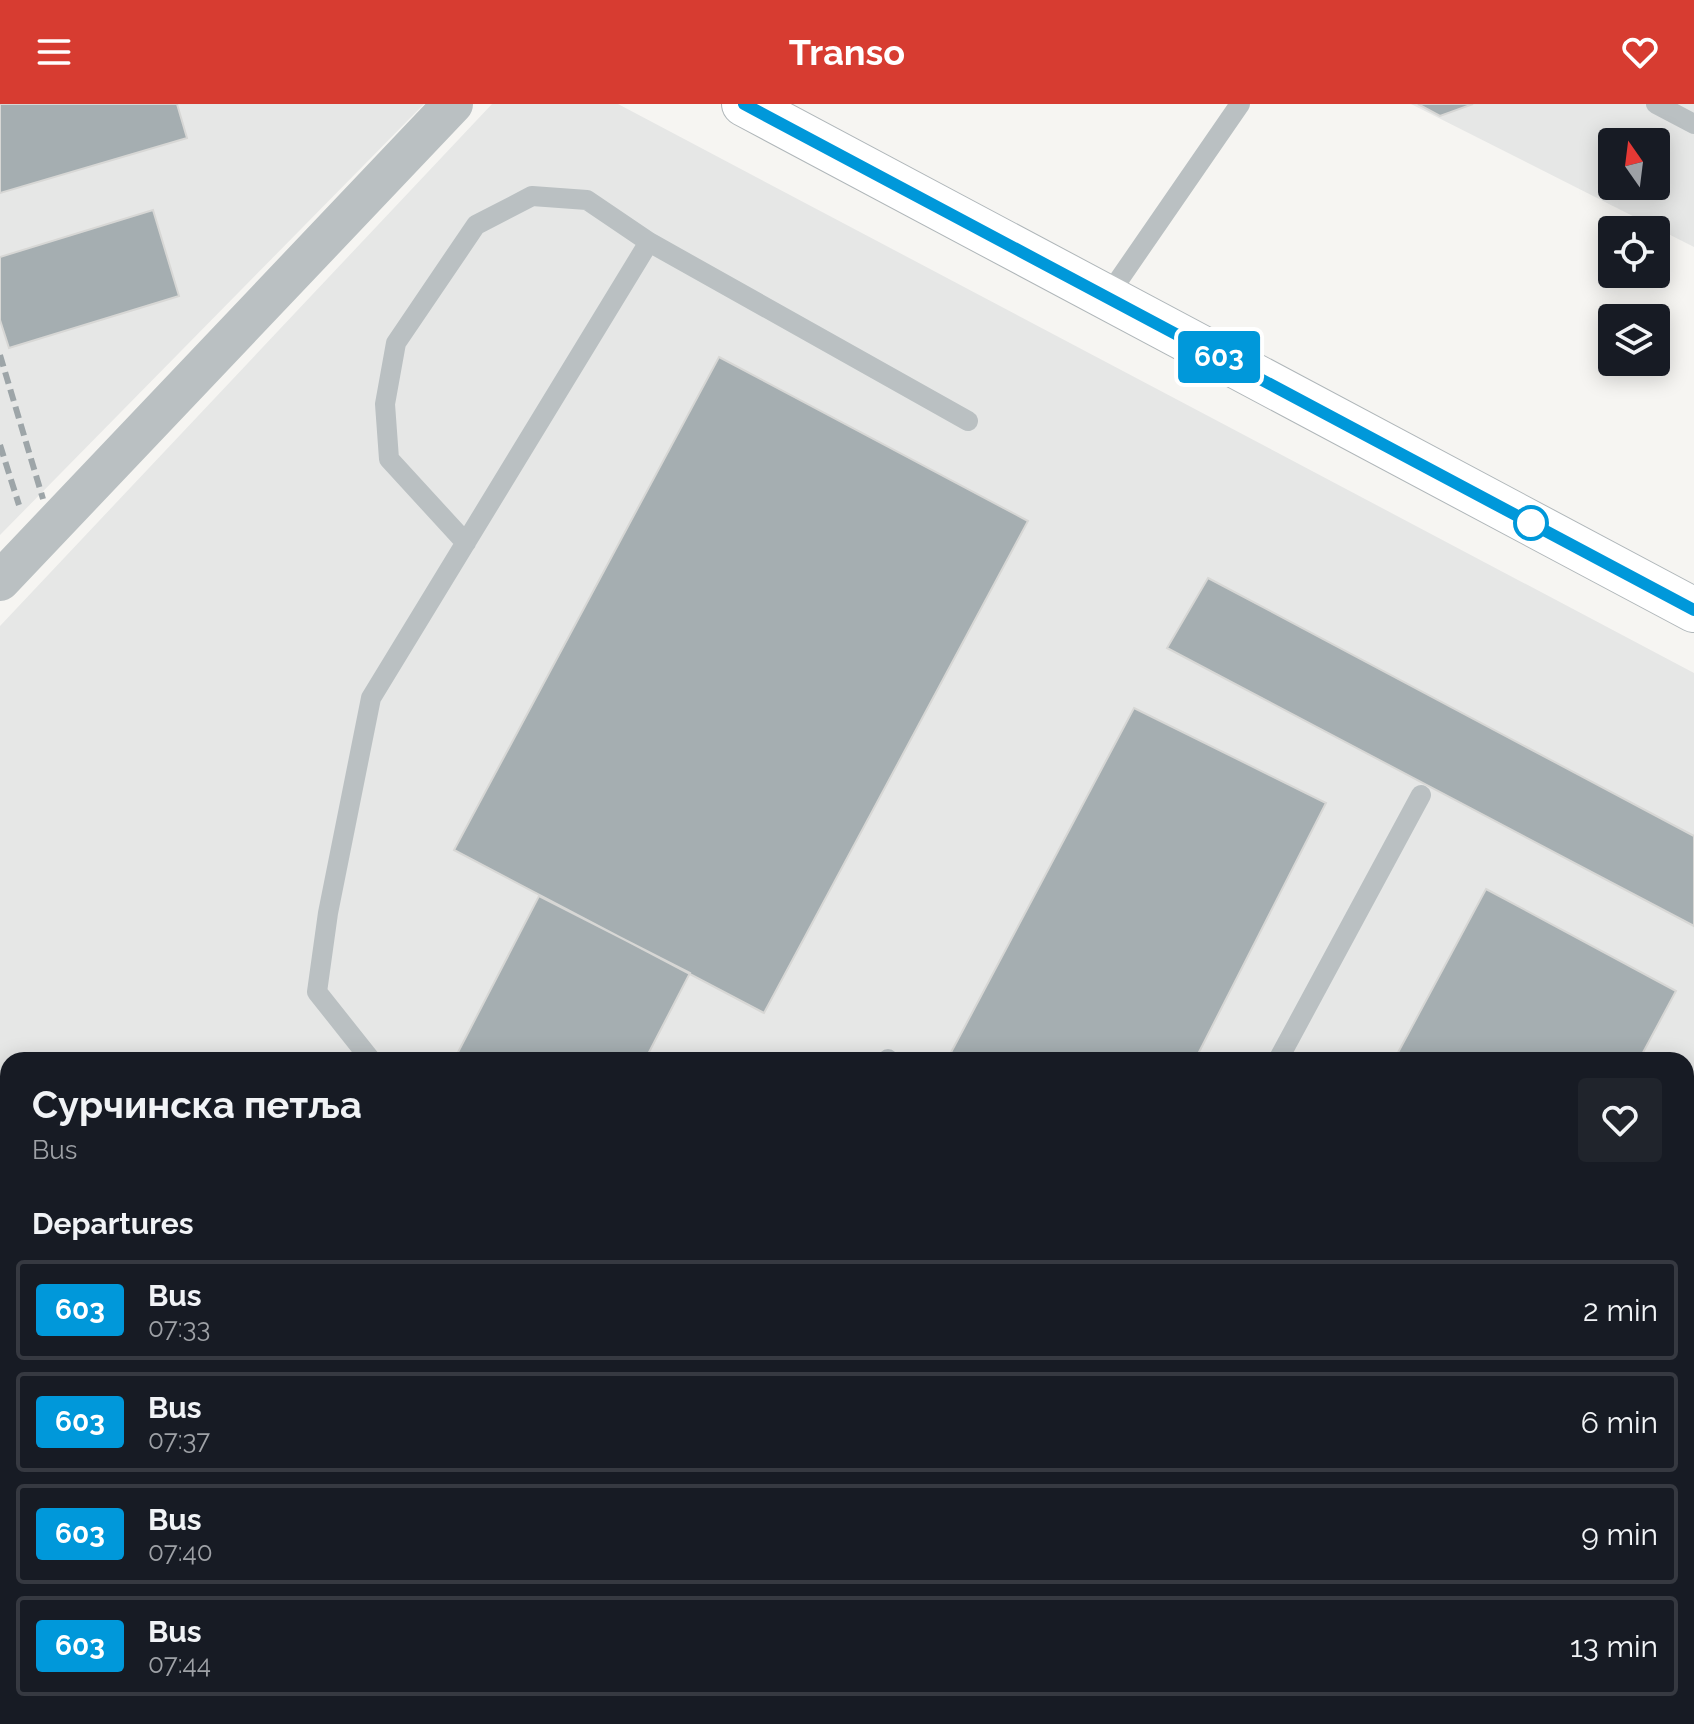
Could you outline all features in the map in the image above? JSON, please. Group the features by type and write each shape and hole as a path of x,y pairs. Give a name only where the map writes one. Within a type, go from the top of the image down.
{"main road":[{"path":"744,104 1694,610"}],"street":[{"path":"0,581 453,104"}],"lane":[{"path":"1107,297 1240,104"},
{"path":"1656,104 1694,124"},
{"path":"466,543 389,459 385,404 396,343 476,225 532,196 587,200 649,242 968,421"},
{"path":"365,1052 317,992 328,913 371,698 649,242"},
{"path":"1282,1052 1421,795"}],"shaded area":[{"path":"0,104 424,104 0,535"},
{"path":"492,104 618,104 1694,673 1694,1052 0,1052 0,626"},
{"path":"1411,104 1694,104 1694,247 1670,235 1670,216 1633,216 1601,200 1670,200 1670,128 1598,128 1598,198"}],"building":[{"path":"0,104 177,104 187,138 0,193"},
{"path":"1418,104 1473,104 1440,116"},
{"path":"153,210 179,296 9,348 0,320 0,257"},
{"path":"719,357 1028,521 764,1013 454,850"},
{"path":"1208,578 1694,836 1694,926 1167,648"},
{"path":"1134,708 1326,803 1199,1052 951,1052"},
{"path":"1486,889 1676,991 1643,1052 1398,1052"},
{"path":"539,896 690,973 649,1052 458,1052"}],"railway":[{"path":"0,355 43,499"},
{"path":"0,445 19,505"}],"bus line":[{"name":"603","path":"744,104 1694,610"}]}
